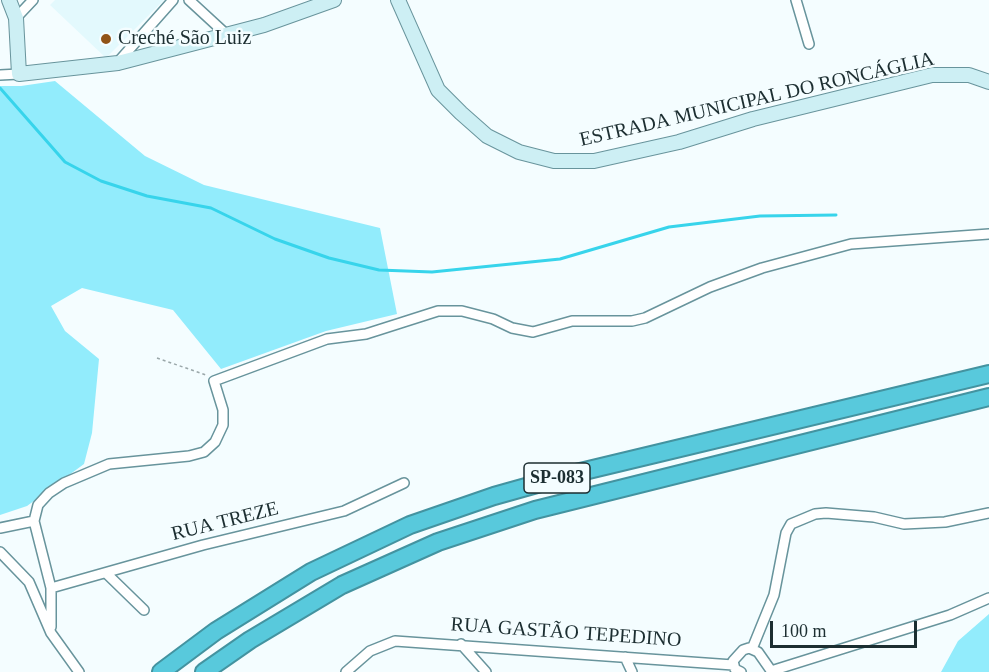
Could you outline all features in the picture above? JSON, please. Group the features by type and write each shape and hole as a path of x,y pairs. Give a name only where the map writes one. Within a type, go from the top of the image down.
{"highway":[{"name":"SP-083","path":"160,672 216,631 311,572 410,525 494,496 576,473 989,374"},
{"name":"SP-083","path":"204,672 274,624 342,585 438,542 534,510 989,397"}],"street":[{"path":"9,0 16,18 19,74"},
{"path":"16,18 33,0"},
{"path":"118,63 173,0"},
{"path":"189,0 227,35"},
{"path":"0,75 118,63 264,25 334,0"},
{"name":"ESTRADA MUNICIPAL DO RONCÁGLIA","path":"398,0 438,90 487,136 519,152 554,161 594,161 679,142 753,119 932,75 969,75 989,82"},
{"path":"796,0 809,44"},
{"path":"51,633 51,588 34,521 38,505 64,483 109,464 175,458 204,452 220,434 223,410 214,381 309,345 366,334 438,310 462,311 493,319 512,328 533,332 572,321 632,321 645,318 710,287 762,268 851,244 989,234"},
{"name":"RUA TREZE","path":"51,588 203,545 344,511 404,483"},
{"path":"752,649 774,595 785,541 791,524 815,514 840,512 904,524 945,522 989,513"},
{"path":"0,528 34,521"},
{"path":"0,552 29,582 51,633 78,672"},
{"path":"107,574 144,610"},
{"path":"741,672 733,665 734,658 743,650 752,649 758,652 771,671 950,615 989,598"},
{"name":"RUA GASTÃO TEPEDINO","path":"346,672 370,651 396,641 733,665"},
{"path":"461,644 486,672"},
{"path":"625,657 632,672"}],"path":[{"path":"157,358 203,373 214,381"}],"shaded area":[{"name":"Creché São Luiz","path":"55,0 164,0 106,58 50,5"},
{"path":"55,81 145,156 204,185 380,228 397,314 326,331 221,369 173,310 82,288 51,306 65,331 99,359 92,433 84,464 27,506 0,515 0,86 21,86"},
{"path":"989,614 989,672 941,672 958,641"}],"waterway":[{"path":"0,88 65,162 101,181 147,196 211,208 275,239 329,258 379,270 432,272 560,259 669,227 760,216 836,215"}],"place":[{"name":"Creché São Luiz","path":"106,39"}]}
